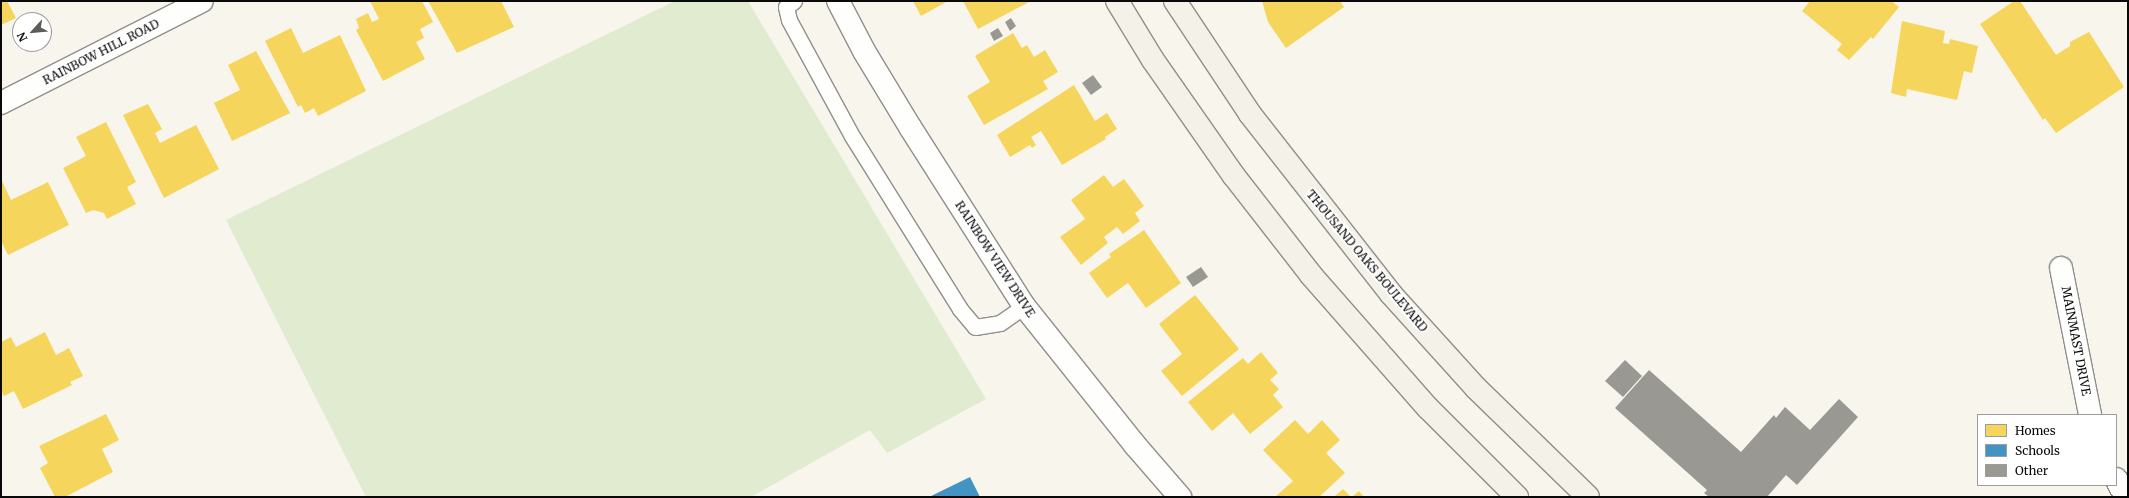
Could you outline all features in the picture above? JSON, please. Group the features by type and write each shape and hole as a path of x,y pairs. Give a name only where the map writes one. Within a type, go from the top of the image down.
{"main road":[{"path":"1117,1 1153,60 1234,176 1311,275 1428,408 1517,497"},
{"name":"THOUSAND OAKS BOULEVARD","path":"1175,1 1250,114 1342,234 1391,294 1476,388 1588,497"}],"street":[{"name":"RAINBOW HILL ROAD","path":"1,103 202,1"},
{"name":"RAINBOW VIEW DRIVE","path":"838,1 864,51 910,127 1024,306 1135,445 1180,497"},
{"name":"MAINMAST DRIVE","path":"2061,268 2090,414"},
{"path":"2117,481 2126,497"}],"lane":[{"path":"794,1 786,7 789,20 852,136 960,309 975,327 1000,323 1024,306"}],"green space":[{"path":"675,1 748,1 986,399 887,453 870,430 751,497 366,497 226,220"}],"building: Homes":[{"path":"1,1 7,1 13,12 12,20 1,25"},
{"path":"370,1 422,1 433,22 420,29 424,38 416,42 425,59 383,81 356,30 359,28 356,19 368,13 372,22 379,19"},
{"path":"428,1 501,1 514,27 457,53"},
{"path":"913,1 948,1 921,16"},
{"path":"963,1 1031,1 978,29"},
{"path":"1262,1 1340,1 1344,7 1286,48 1268,22"},
{"path":"1810,1 1892,1 1899,7 1873,39 1871,37 1849,60 1837,50 1842,44 1802,11"},
{"path":"2014,1 2020,1 2056,55 2070,46 2070,42 2089,32 2124,87 2056,133 2045,118 2043,120 1980,24"},
{"path":"1902,21 1945,31 1943,43 1949,44 1950,39 1978,46 1972,73 1964,71 1957,100 1907,89 1906,97 1891,93"},
{"path":"291,28 303,53 340,35 366,91 318,116 314,108 305,113 301,105 298,107 265,41"},
{"path":"1013,33 1022,48 1027,45 1034,57 1045,50 1058,72 1043,81 1048,89 984,125 967,96 990,82 975,56"},
{"path":"256,51 290,113 232,141 214,103 240,90 228,65"},
{"path":"1074,85 1095,121 1107,113 1117,129 1105,137 1106,139 1062,165 1041,131 1031,137 1036,145 1032,148 1030,145 1010,157 997,135"},
{"path":"148,104 162,129 155,133 160,143 196,125 219,169 164,198 123,115"},
{"path":"106,122 136,182 127,187 136,204 107,219 104,213 93,210 86,213 63,168 86,156 76,137"},
{"path":"1104,175 1113,187 1124,179 1144,206 1135,213 1140,221 1123,234 1117,227 1104,237 1108,243 1081,265 1060,237 1085,219 1071,200"},
{"path":"1,179 11,200 48,182 69,225 8,255 1,241"},
{"path":"1144,230 1181,283 1146,308 1128,283 1107,298 1089,273 1111,257 1109,254"},
{"path":"1195,295 1239,349 1182,396 1161,371 1182,354 1159,324"},
{"path":"45,332 56,355 69,348 83,376 70,382 72,385 23,409 14,391 4,396 1,390 1,342 11,337 16,347"},
{"path":"1261,352 1278,373 1270,380 1279,389 1273,395 1283,407 1250,434 1233,413 1212,431 1188,402 1243,358 1248,364"},
{"path":"106,414 119,440 102,449 113,472 65,497 55,497 40,468 48,463 39,446"},
{"path":"1295,420 1308,434 1322,420 1340,440 1326,453 1345,473 1319,497 1275,497 1293,481 1263,450"},
{"path":"1343,489 1351,497 1334,497"},
{"path":"1359,491 1364,497 1352,497"}],"building: Schools":[{"path":"970,477 980,497 929,497"}],"building: Other":[{"path":"1011,18 1016,26 1010,31 1005,22"},
{"path":"998,28 1003,36 994,41 990,33"},
{"path":"1093,75 1102,87 1091,95 1082,83"},
{"path":"1201,267 1208,277 1193,287 1186,277"},
{"path":"1625,360 1642,376 1623,397 1605,381"},
{"path":"1649,370 1741,452 1774,415 1776,418 1785,407 1810,430 1839,399 1858,417 1797,485 1786,475 1767,497 1709,497 1704,493 1707,490 1615,408"}]}
